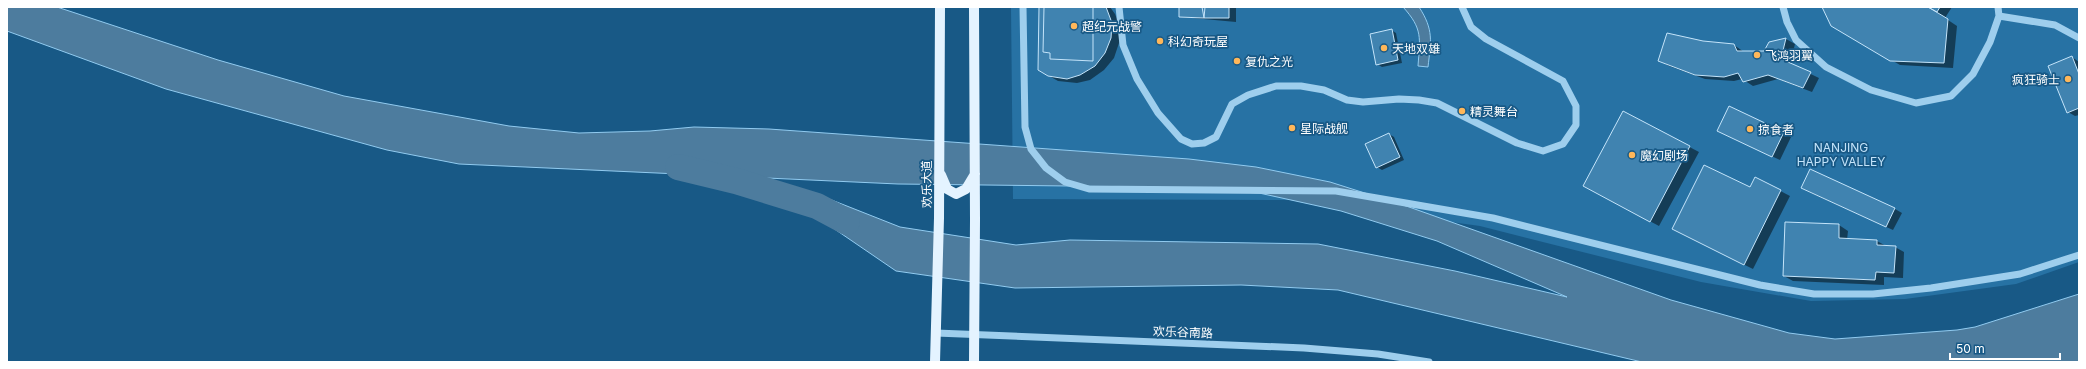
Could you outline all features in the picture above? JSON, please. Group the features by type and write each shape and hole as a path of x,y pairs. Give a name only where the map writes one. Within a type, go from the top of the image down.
{"main road":[{"name":"欢乐大道","path":"934,362 939,218 940,7"},
{"path":"974,7 974,362"},
{"path":"939,171 947,189 956,194 966,189 975,174"}],"street":[{"path":"1022,7 1025,127 1031,149 1046,168 1065,182 1089,189 1336,191 1493,218 1760,286 1814,294 1873,294 1931,288 2020,274 2079,255"},
{"path":"1119,7 1123,45 1137,79 1158,113 1181,139 1192,144 1204,143 1216,137 1232,104 1248,95 1276,86 1301,86 1324,90 1347,100 1363,102 1399,99 1437,103 1517,143 1543,151 1563,144 1576,125 1576,106 1563,81 1486,39 1470,27 1462,7"},
{"path":"1783,7 1787,22 1796,40 1826,67 1871,90 1916,103 1951,96 1973,74 1990,42 1999,16 1998,7"},
{"path":"1999,16 2055,25 2079,38"},
{"name":"欢乐谷南路","path":"936,334 974,334 1304,348 1378,354 1429,362"}],"green space":[{"name":"NANJING HAPPY VALLEY","path":"1011,7 2079,7 2079,262 2016,284 1905,299 1811,301 1701,282 1480,226 1290,200 1013,199"}],"shaded area":[{"path":"7,7 57,7 218,60 344,96 509,126 579,133 650,131 694,127 769,129 1189,159 1256,167 1330,182 1409,207 1671,300 1789,333 1835,339 1957,330 1975,327 2079,294 2079,362 1642,362 1338,290 1241,285 1015,288 896,271 814,215 819,195 900,227 1016,245 1070,240 1318,244 1455,271 1567,297 1437,241 1341,211 1259,193 1154,187 898,184 459,164 387,150 166,89 7,31"},
{"path":"1403,7 1419,7 1427,22 1430,36 1428,67 1418,66 1419,34 1414,22"}],"building":[{"path":"1039,7 1106,7 1112,23 1111,38 1105,53 1095,66 1080,75 1067,79 1048,76 1038,70"},
{"path":"1044,7 1093,7 1093,61 1050,59 1050,53 1043,52"},
{"path":"1179,7 1205,7 1204,18 1179,17"},
{"path":"1202,7 1229,7 1229,18 1204,18"},
{"path":"1822,7 1928,7 1948,19 1944,63 1890,61 1831,26"},
{"path":"1928,7 1940,7 1937,12"},
{"path":"1392,29 1398,60 1376,65 1370,34"},
{"path":"1667,33 1703,41 1734,44 1737,51 1764,51 1769,42 1786,38 1781,59 1811,72 1803,88 1768,75 1743,82 1738,73 1724,77 1695,75 1658,61"},
{"path":"2072,56 2079,74 2079,108 2067,113 2048,66"},
{"path":"1729,106 1784,132 1772,157 1717,131"},
{"path":"1623,111 1690,146 1650,222 1583,186"},
{"path":"1389,133 1400,157 1376,168 1365,144"},
{"path":"1704,165 1750,187 1755,177 1781,190 1744,265 1672,229"},
{"path":"1810,169 1895,208 1886,227 1801,188"},
{"path":"1785,222 1839,224 1839,238 1877,240 1877,245 1896,246 1894,273 1876,272 1875,280 1783,276"}],"waterway":[{"path":"678,167 736,181 817,206 847,222"}],"place":[{"name":"超纪元战警","path":"1074,26"},
{"name":"科幻奇玩屋","path":"1160,41"},
{"name":"天地双雄","path":"1384,48"},
{"name":"飞鸿羽翼","path":"1757,55"},
{"name":"复仇之光","path":"1237,61"},
{"name":"疯狂骑士","path":"2068,79"},
{"name":"精灵舞台","path":"1462,111"},
{"name":"星际战舰","path":"1292,128"},
{"name":"掠食者","path":"1750,129"},
{"name":"魔幻剧场","path":"1632,155"}]}
